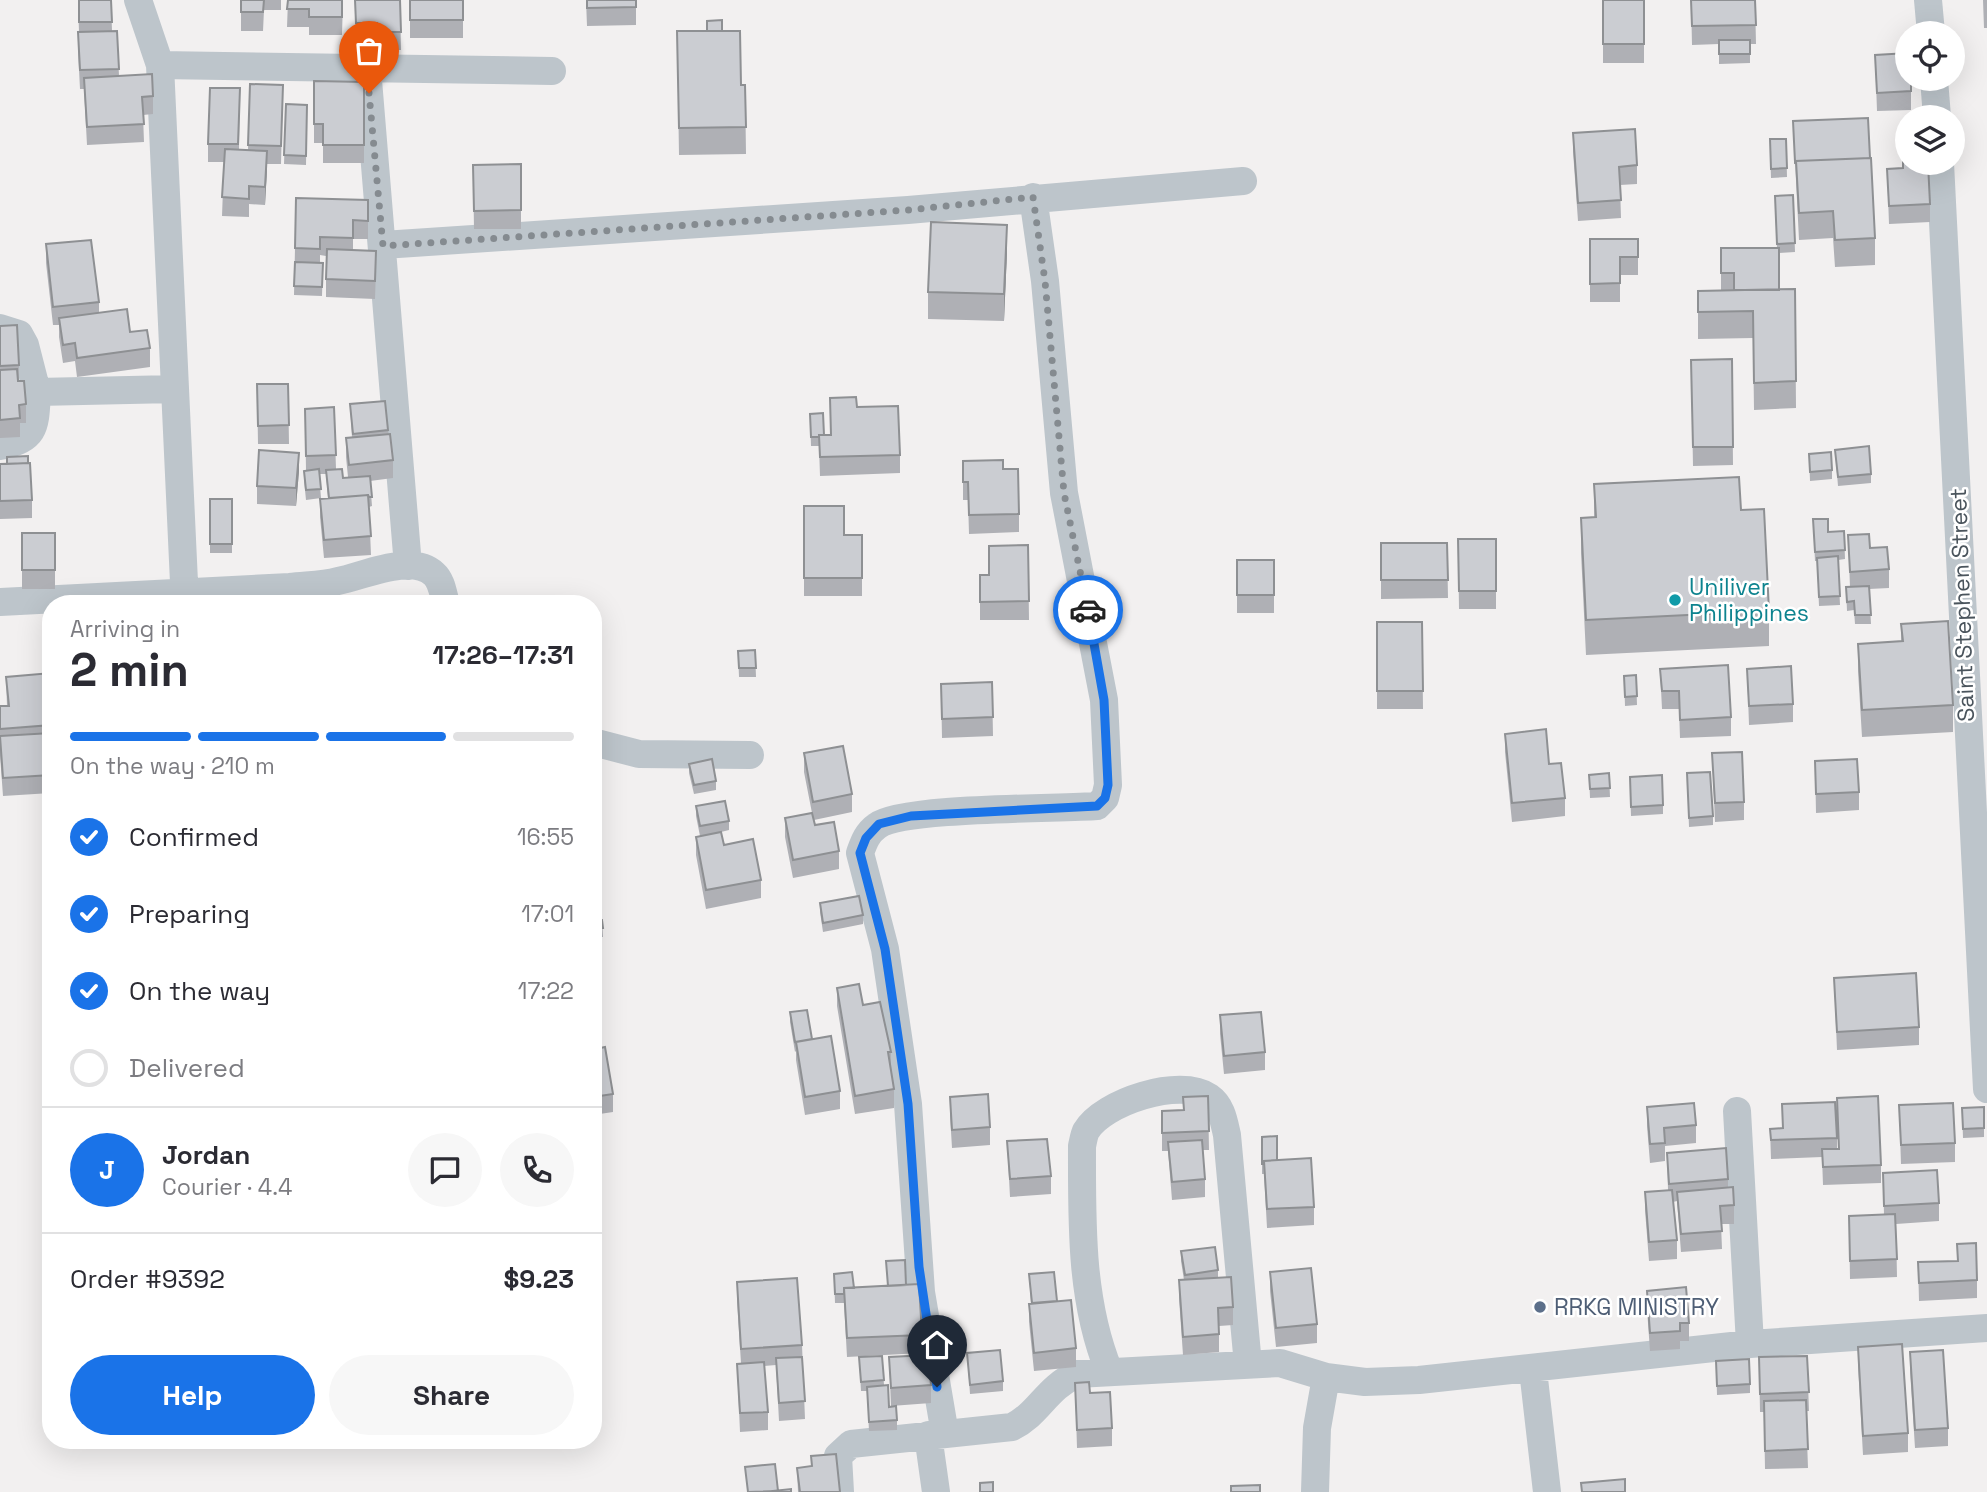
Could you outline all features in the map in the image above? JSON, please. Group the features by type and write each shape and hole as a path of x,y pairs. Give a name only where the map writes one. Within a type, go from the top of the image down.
{"street":[{"path":"138,0 160,65 185,595"},
{"path":"1928,0 1930,21"},
{"path":"160,65 552,71"},
{"path":"367,68 408,566"},
{"name":"Saint Stephen Street","path":"1941,175 1987,1089"},
{"path":"383,246 908,210 1033,197 1242,181"},
{"path":"936,1492 937,1435 921,1292 908,1104 885,949 860,853 866,838 879,824 911,816 1097,806 1105,798 1108,785 1104,700 1064,493 1045,281 1033,197"},
{"path":"0,328 19,334 25,345 37,392 33,428 27,437 19,443 0,446"},
{"path":"37,392 175,389"},
{"path":"213,595 336,582 408,566 423,568 434,574 443,595"},
{"path":"0,602 42,601"},
{"path":"602,744 639,754 750,755"},
{"path":"1109,1371 1095,1338 1089,1308 1082,1146 1086,1132 1095,1121 1123,1102 1166,1091 1195,1091 1209,1097 1219,1108 1225,1126 1248,1364"},
{"path":"1737,1111 1750,1344"},
{"path":"840,1492 837,1465 843,1449 852,1444 1012,1427 1028,1420 1058,1383 1077,1374 1280,1363 1326,1377 1365,1382 1533,1370 1750,1344 1987,1328"},
{"path":"1533,1370 1547,1492"},
{"path":"1315,1492 1317,1429 1326,1377"}],"building":[{"path":"79,0 111,0 112,22 79,22"},
{"path":"241,0 264,0 263,12 241,12"},
{"path":"288,0 342,0 342,17 309,17 309,9 287,9"},
{"path":"355,0 400,0 401,32 377,32 377,23 356,23"},
{"path":"410,0 463,0 463,20 410,20"},
{"path":"587,0 636,0 636,7 587,8"},
{"path":"1603,0 1644,0 1644,44 1603,44"},
{"path":"1691,0 1755,0 1756,25 1692,26"},
{"path":"722,20 722,31 707,31 707,21"},
{"path":"117,31 119,69 80,70 78,32"},
{"path":"677,31 740,31 741,85 745,85 746,127 679,128"},
{"path":"1719,40 1750,40 1750,54 1719,54"},
{"path":"1895,54 1895,91 1911,91 1877,93 1875,55"},
{"path":"152,74 153,96 142,97 144,124 87,127 84,78"},
{"path":"314,81 364,82 364,145 323,145 323,124 314,124"},
{"path":"250,84 283,85 281,146 248,145"},
{"path":"210,88 240,88 238,144 208,144"},
{"path":"286,104 307,105 306,156 284,155"},
{"path":"1868,118 1870,158 1795,162 1793,121"},
{"path":"1635,129 1637,165 1619,167 1621,200 1578,203 1573,133"},
{"path":"1770,139 1786,139 1787,168 1771,169"},
{"path":"225,149 267,151 265,187 249,186 249,199 222,197"},
{"path":"1871,158 1875,238 1835,240 1833,211 1799,213 1796,161"},
{"path":"521,164 521,210 474,211 473,165"},
{"path":"1895,168 1895,175 1929,175 1930,204 1889,206 1887,169"},
{"path":"1793,195 1795,243 1777,244 1775,196"},
{"path":"296,198 368,200 368,221 353,220 353,238 320,237 320,249 295,248"},
{"path":"931,222 1007,225 1004,294 928,292"},
{"path":"1590,239 1638,239 1638,257 1620,257 1620,283 1590,284"},
{"path":"91,240 99,302 53,307 46,244"},
{"path":"1721,248 1779,248 1779,290 1734,290 1734,273 1721,273"},
{"path":"327,249 376,251 375,281 326,279"},
{"path":"295,262 323,263 322,287 294,286"},
{"path":"1795,289 1796,381 1754,383 1753,311 1698,312 1698,291"},
{"path":"127,309 130,332 147,330 150,348 77,358 75,343 63,345 59,318"},
{"path":"17,325 19,365 0,366 0,326"},
{"path":"1732,359 1733,447 1693,447 1691,360"},
{"path":"17,369 18,381 24,381 26,404 19,405 20,418 0,420 0,370"},
{"path":"257,384 288,384 289,425 258,426"},
{"path":"856,397 857,407 898,406 900,455 820,457 819,435 831,435 830,398"},
{"path":"385,401 388,430 353,434 350,404"},
{"path":"334,407 336,455 306,456 305,409"},
{"path":"823,413 824,435 811,437 810,414"},
{"path":"390,434 393,460 349,465 346,438"},
{"path":"1869,446 1871,474 1838,477 1835,450"},
{"path":"259,450 299,453 296,488 257,486"},
{"path":"1831,452 1832,470 1810,472 1809,454"},
{"path":"28,456 28,463 7,464 7,457"},
{"path":"1003,460 1003,469 1018,469 1019,514 969,515 968,482 963,482 963,461"},
{"path":"30,463 32,500 0,501 0,464"},
{"path":"319,469 321,489 306,490 304,471"},
{"path":"342,469 343,478 370,476 372,497 329,498 326,470"},
{"name":"Uniliver Philippines","path":"1739,477 1741,510 1764,509 1769,611 1586,620 1581,518 1596,517 1594,484"},
{"path":"368,495 371,536 324,540 320,499"},
{"path":"210,499 232,499 232,544 210,544"},
{"path":"804,506 844,506 844,535 862,535 862,578 804,578"},
{"path":"1813,519 1828,519 1828,532 1844,531 1845,550 1815,552"},
{"path":"22,533 55,533 55,570 22,570"},
{"path":"1869,534 1870,548 1887,547 1889,569 1850,572 1848,535"},
{"path":"1458,539 1496,539 1496,591 1459,591"},
{"path":"1381,543 1447,543 1448,580 1381,580"},
{"path":"1028,545 1029,601 980,602 980,575 989,575 989,546"},
{"path":"1838,556 1840,596 1819,597 1817,558"},
{"path":"1237,560 1274,560 1274,595 1237,595"},
{"path":"1869,586 1871,615 1855,615 1854,601 1847,602 1846,587"},
{"path":"1948,621 1953,705 1862,710 1858,644 1903,641 1901,624"},
{"path":"1377,622 1422,622 1423,691 1377,691"},
{"path":"755,650 756,668 739,668 738,651"},
{"path":"1728,665 1731,717 1680,720 1679,691 1662,691 1660,669"},
{"path":"1791,666 1793,704 1749,706 1747,669"},
{"path":"42,674 42,726 0,729 0,706 9,706 6,677"},
{"path":"1636,675 1637,696 1625,697 1624,676"},
{"path":"992,682 993,717 942,719 941,684"},
{"path":"1546,729 1549,764 1561,763 1565,798 1512,803 1505,734"},
{"path":"42,734 42,776 3,778 0,736"},
{"path":"843,746 852,794 813,802 804,753"},
{"path":"1742,752 1744,802 1715,803 1712,753"},
{"path":"712,759 716,781 694,785 689,764"},
{"path":"1857,759 1859,792 1816,794 1815,761"},
{"path":"1710,772 1713,816 1689,818 1687,773"},
{"path":"1609,773 1610,788 1590,789 1589,775"},
{"path":"1662,775 1663,805 1631,807 1630,777"},
{"path":"725,801 729,821 700,826 696,806"},
{"path":"812,813 815,825 834,822 839,851 793,860 785,818"},
{"path":"721,832 724,845 753,839 761,880 706,890 696,837"},
{"path":"859,896 863,915 823,923 820,903"},
{"path":"1916,973 1919,1027 1837,1032 1834,978"},
{"path":"859,984 863,1005 880,1002 891,1052 888,1052 894,1089 855,1096 837,988"},
{"path":"807,1010 812,1039 795,1042 790,1012"},
{"path":"1261,1012 1265,1052 1224,1056 1220,1015"},
{"path":"831,1036 840,1091 805,1097 796,1042"},
{"path":"605,1047 613,1094 602,1096 602,1048"},
{"path":"988,1094 990,1127 952,1130 950,1097"},
{"path":"1208,1096 1209,1131 1162,1133 1162,1111 1184,1110 1183,1097"},
{"path":"1878,1096 1881,1165 1823,1167 1822,1149 1839,1149 1837,1098"},
{"path":"1835,1102 1837,1138 1771,1140 1770,1129 1783,1128 1782,1104"},
{"path":"1694,1103 1696,1125 1664,1128 1665,1143 1650,1144 1647,1107"},
{"path":"1953,1103 1955,1143 1901,1145 1899,1105"},
{"path":"1984,1107 1984,1128 1963,1129 1962,1108"},
{"path":"1277,1136 1277,1160 1264,1161 1262,1164 1262,1137"},
{"path":"1047,1139 1051,1176 1010,1179 1007,1141"},
{"path":"1202,1140 1205,1179 1172,1182 1168,1142"},
{"path":"1726,1148 1728,1179 1669,1184 1667,1153"},
{"path":"1311,1158 1314,1207 1267,1209 1264,1161"},
{"path":"1937,1170 1939,1203 1884,1206 1883,1173"},
{"path":"1733,1187 1734,1205 1720,1206 1722,1231 1681,1234 1677,1192"},
{"path":"1672,1190 1677,1240 1649,1242 1645,1192"},
{"path":"1895,1214 1897,1259 1850,1261 1849,1216"},
{"path":"1976,1243 1977,1280 1919,1283 1918,1262 1958,1261 1957,1244"},
{"path":"1215,1247 1218,1270 1185,1275 1181,1251"},
{"path":"905,1260 906,1285 888,1286 886,1261"},
{"path":"1311,1268 1317,1324 1276,1328 1270,1272"},
{"path":"852,1272 854,1288 844,1288 844,1294 835,1294 834,1274"},
{"path":"1054,1272 1057,1301 1032,1303 1029,1274"},
{"path":"1231,1277 1233,1307 1218,1308 1219,1334 1183,1337 1179,1280"},
{"path":"797,1278 802,1345 741,1349 737,1282"},
{"path":"919,1284 922,1335 847,1338 844,1288"},
{"path":"1686,1287 1689,1323 1680,1323 1680,1331 1650,1333 1647,1291"},
{"path":"1071,1300 1076,1348 1034,1353 1029,1304"},
{"path":"1902,1344 1908,1433 1863,1436 1858,1347"},
{"path":"1000,1350 1003,1381 970,1385 967,1353"},
{"path":"1943,1350 1948,1428 1915,1430 1910,1352"},
{"path":"928,1355 931,1385 891,1388 889,1357"},
{"path":"882,1356 884,1380 861,1382 859,1357"},
{"path":"1807,1356 1809,1392 1760,1394 1759,1357"},
{"path":"802,1357 805,1401 779,1403 776,1358"},
{"path":"1749,1359 1750,1384 1717,1386 1716,1361"},
{"path":"764,1362 768,1412 740,1413 737,1364"},
{"path":"1089,1382 1090,1393 1110,1392 1112,1428 1077,1430 1075,1383"},
{"path":"888,1385 889,1407 896,1406 897,1420 869,1422 867,1387"},
{"path":"1806,1400 1808,1449 1765,1451 1764,1401"},
{"path":"836,1454 840,1492 800,1492 797,1468 812,1466 811,1456"},
{"path":"775,1464 778,1491 748,1492 745,1467"},
{"path":"1625,1479 1625,1492 1582,1492 1581,1483"},
{"path":"993,1482 993,1492 980,1492 980,1483"},
{"path":"1260,1485 1260,1492 1231,1492 1231,1486"},
{"path":"791,1489 791,1492 763,1492"}],"way so far":[{"path":"369,93 383,246 908,210 1033,197 1045,281 1064,493 1088,610"}],"place":[{"name":"Uniliver Philippines","path":"1675,600"},
{"name":"RRKG MINISTRY","path":"1540,1307"}],"route":[{"path":"937,1387 921,1292 908,1104 885,949 860,853 866,838 879,824 911,816 1097,806 1105,798 1108,785 1104,700 1088,610"}]}
